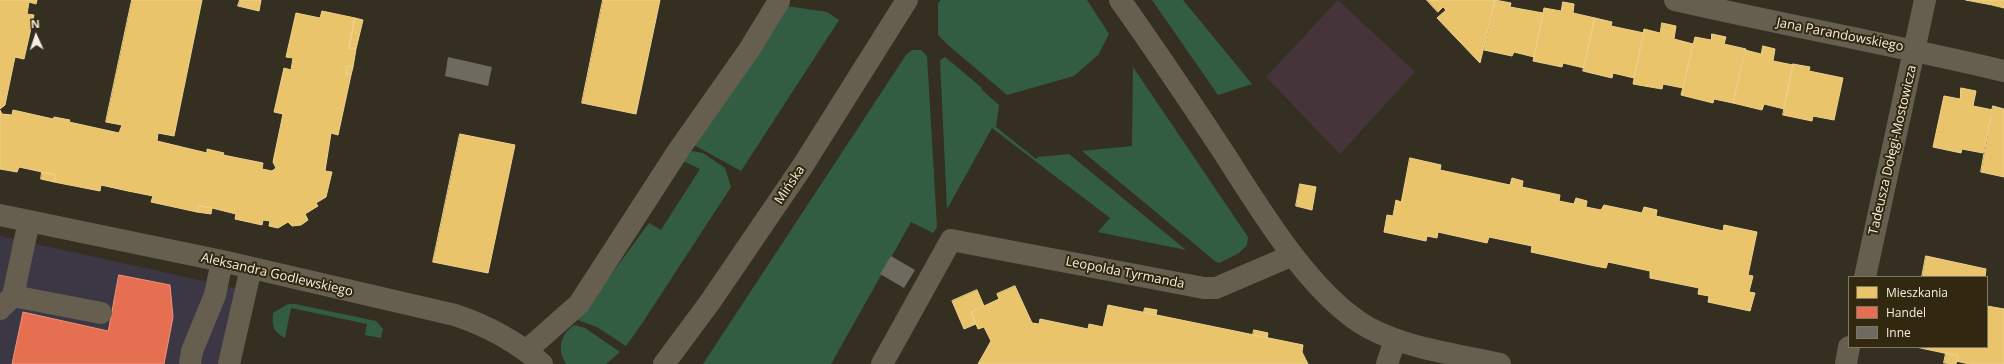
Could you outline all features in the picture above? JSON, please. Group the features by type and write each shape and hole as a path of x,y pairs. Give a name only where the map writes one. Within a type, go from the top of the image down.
{"street":[{"name":"Mińska","path":"664,364 710,302 802,167 907,0"},
{"path":"1120,0 1293,255 1317,284 1344,309 1368,327 1394,340 1500,364"},
{"name":"Jana Parandowskiego","path":"1675,0 1767,21 1915,50 2004,71"},
{"name":"Tadeusza Dołęgi-Mostowicza","path":"1865,276 1925,0"},
{"path":"535,357 579,304 678,151 749,50 779,1"},
{"name":"Aleksandra Godlewskiego","path":"0,215 222,261 455,315 483,324 535,357"},
{"path":"29,221 6,302 101,313"},
{"name":"Leopolda Tyrmanda","path":"882,364 951,240 1204,288 1216,288 1293,255"},
{"path":"190,364 192,351 215,295 222,261"},
{"path":"229,364 250,268"},
{"path":"1387,364 1394,340"},
{"path":"1846,364 1849,348"}],"shaded area":[{"path":"1338,0 1415,72 1340,154 1266,77"},
{"path":"0,236 244,290 228,364 0,364"}],"green space":[{"path":"941,0 1087,0 1109,34 1098,55 1074,76 1007,95 938,35 938,3"},
{"path":"1152,0 1183,0 1252,84 1218,95"},
{"path":"786,6 827,12 839,20 741,171 694,145"},
{"path":"912,50 921,50 927,56 937,227 933,233 911,222 831,364 703,364 906,55"},
{"path":"945,57 982,88 981,89 999,105 996,127 1036,159 1038,157 1069,154 1186,250 1098,232 1110,218 992,128 947,209 940,60"},
{"path":"1133,67 1248,237 1247,245 1239,253 1219,263 1215,261 1082,151 1132,146"},
{"path":"692,151 703,153 725,168 731,187 626,346 597,327 578,320 649,223 661,230 700,169 683,161"},
{"path":"288,304 295,304 376,321 383,329 381,338 365,335 367,324 291,308 285,338 274,328 273,313"},
{"path":"574,325 585,328 620,352 606,364 566,364 561,353 561,343 566,333"}],"building: Mieszkania":[{"path":"0,0 37,0 36,4 29,2 27,14 34,15 24,59 15,57 5,105 0,109"},
{"path":"132,0 202,0 174,136 158,133 157,141 207,153 207,149 224,153 223,155 263,163 262,169 272,171 276,168 273,162 283,114 274,112 284,68 291,70 293,58 286,57 296,13 320,18 322,11 355,18 349,48 356,49 353,67 347,66 346,74 351,75 338,135 331,133 325,171 332,172 326,197 316,203 318,206 305,214 308,220 301,225 292,226 288,222 278,228 269,226 270,221 263,220 262,225 235,219 236,214 199,206 197,212 151,202 153,196 101,185 100,191 54,182 56,175 19,167 17,172 0,169 0,110 2,114 12,115 13,110 53,119 54,117 70,120 69,122 119,133 122,125 106,122"},
{"path":"240,0 261,0 259,11 238,6"},
{"path":"603,0 660,0 636,114 582,103"},
{"path":"1427,0 1495,0 1480,63 1437,18 1446,10 1443,7 1438,12"},
{"path":"1495,0 1511,3 1510,7 1543,13 1534,57 1514,52 1512,56 1484,50"},
{"path":"1966,0 2004,0 2004,8 1992,5"},
{"path":"1563,2 1574,4 1573,13 1595,18 1584,68 1563,63 1562,67 1533,61 1544,8 1561,11"},
{"path":"355,18 363,20 356,49 349,48"},
{"path":"1595,18 1612,22 1611,26 1644,33 1634,78 1613,73 1612,78 1583,71"},
{"path":"1662,23 1676,26 1674,39 1693,44 1683,88 1663,84 1662,89 1633,84 1644,29 1660,33"},
{"path":"1712,34 1726,37 1724,44 1746,49 1733,103 1714,99 1713,103 1681,95 1695,37 1711,40"},
{"path":"1763,46 1775,49 1773,61 1793,65 1784,109 1764,104 1762,110 1733,103 1745,50 1761,54"},
{"path":"1793,64 1810,67 1809,71 1843,78 1834,120 1813,116 1812,121 1783,115"},
{"path":"347,66 353,67 351,75 346,74"},
{"path":"1961,88 1976,91 1973,106 1993,110 1983,153 1962,149 1961,153 1933,147 1944,96 1960,99"},
{"path":"1993,106 2004,109 2004,177 1981,172"},
{"path":"460,134 515,145 488,273 433,262"},
{"path":"1410,158 1441,165 1440,170 1510,185 1512,178 1523,181 1522,187 1560,195 1559,201 1574,204 1576,198 1587,201 1586,207 1601,210 1604,205 1642,213 1644,207 1657,210 1656,216 1723,231 1724,225 1757,232 1748,275 1753,276 1749,292 1755,293 1750,311 1708,302 1709,296 1698,294 1699,288 1650,278 1650,271 1608,262 1606,268 1595,266 1531,252 1532,246 1489,237 1487,243 1438,232 1437,238 1427,236 1426,241 1384,232 1387,215 1393,216 1396,200 1401,202"},
{"path":"42,172 56,175 54,182 41,179"},
{"path":"1300,184 1316,187 1312,210 1296,206"},
{"path":"199,206 212,208 211,214 197,212"},
{"path":"1926,256 1986,269 1985,276 1922,276"},
{"path":"1015,286 1032,323 1039,324 1040,319 1088,329 1089,324 1103,327 1108,305 1303,345 1302,352 1308,364 978,364 991,341 984,327 978,329 971,312 999,299 997,294"},
{"path":"977,290 984,306 971,312 976,324 964,329 952,301"},
{"path":"1988,306 2004,309 2004,364 1969,364 1956,361 1958,356 1921,348 1988,348"},
{"path":"1145,308 1157,310 1156,315 1144,312"},
{"path":"1254,330 1268,333 1267,338 1253,335"},
{"path":"1946,353 1958,356 1956,364 1944,363"}],"building: Handel":[{"path":"119,275 170,285 173,317 164,364 12,364 23,312 108,331"}],"building: Inne":[{"path":"448,57 492,67 488,86 445,76"},
{"path":"891,256 915,270 904,288 880,274"}]}
